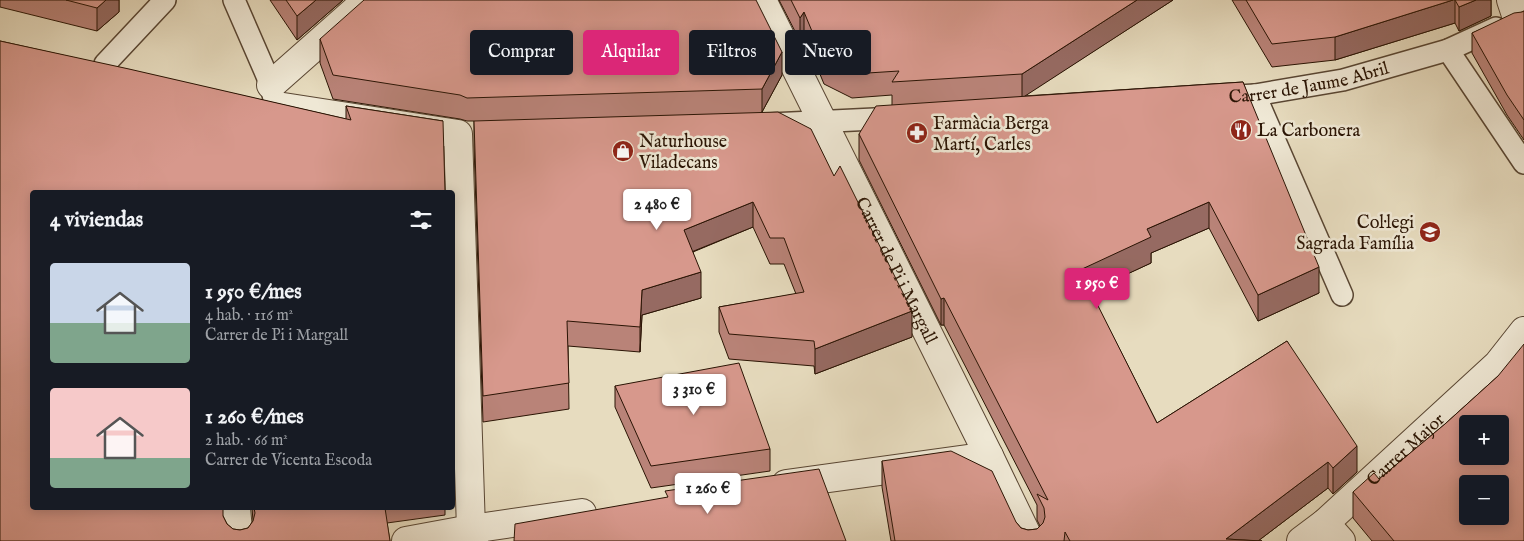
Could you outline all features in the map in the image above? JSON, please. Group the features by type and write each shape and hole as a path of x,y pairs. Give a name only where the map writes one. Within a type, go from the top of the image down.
{"street":[{"path":"95,62 165,0"},
{"path":"234,0 265,96"},
{"path":"265,96 367,0"},
{"name":"Carrer de Pi i Margall","path":"762,0 990,456 1030,541"},
{"name":"Carrer de Jaume Abril","path":"1196,98 1255,95 1343,80 1448,50 1517,11"},
{"path":"1448,50 1524,163"},
{"path":"95,62 134,70"},
{"path":"1255,95 1342,295"},
{"path":"265,96 468,133 471,537"},
{"path":"754,125 824,123 912,117"},
{"name":"Carrer Major","path":"1301,541 1333,532 1423,432 1498,364 1524,331"},
{"path":"764,487 990,456"},
{"path":"406,541 471,537 608,509"},
{"path":"236,510 239,541"}],"building":[{"path":"66,0 106,0 97,8"},
{"path":"286,0 316,0 297,16"},
{"path":"364,0 756,0 771,30 689,30 689,75 770,75 762,89 467,98 460,95 333,75 320,39"},
{"path":"791,0 1137,0 1022,74 892,82 899,71 871,73 871,30 812,30 804,12 800,18"},
{"path":"1246,0 1453,0 1335,37 1272,44"},
{"path":"1455,0 1476,0 1459,7"},
{"path":"1524,11 1524,120 1507,95 1472,33 1514,13"},
{"path":"775,38 782,52 775,65"},
{"path":"0,41 351,120 346,106 443,121 445,190 30,190 30,510 223,510 223,516 227,524 233,529 240,530 248,528 253,521 254,510 385,510 390,541 0,541"},
{"path":"1243,82 1319,267 1258,295 1209,202 1147,229 1151,237 1080,270 1157,423 1287,341 1357,446 1333,468 1328,462 1226,539 1262,541 1070,541 1065,532 1064,541 895,541 882,461 951,451 992,471 1016,522 1021,528 1028,530 1037,529 1043,523 1045,517 1044,508 1037,494 1048,500 944,298 941,299 859,134 876,106"},
{"path":"778,112 811,129 834,176 840,166 912,311 815,349 814,341 729,334 719,307 804,292 784,238 770,238 753,202 684,230 701,272 642,290 640,327 567,321 569,383 483,396 474,121"},
{"path":"1524,344 1524,541 1394,541 1353,492 1374,473 1379,479 1445,424 1498,376"},
{"path":"739,363 770,449 651,466 615,386"},
{"path":"819,469 846,541 514,541 515,524 668,497 665,491"}],"place":[{"name":"La Carbonera","path":"1241,130"},
{"name":"Farmàcia Berga Martí, Carles","path":"917,133"},
{"name":"Naturhouse Viladecans","path":"623,151"},
{"name":"Col·legi Sagrada Família","path":"1430,232"}]}
